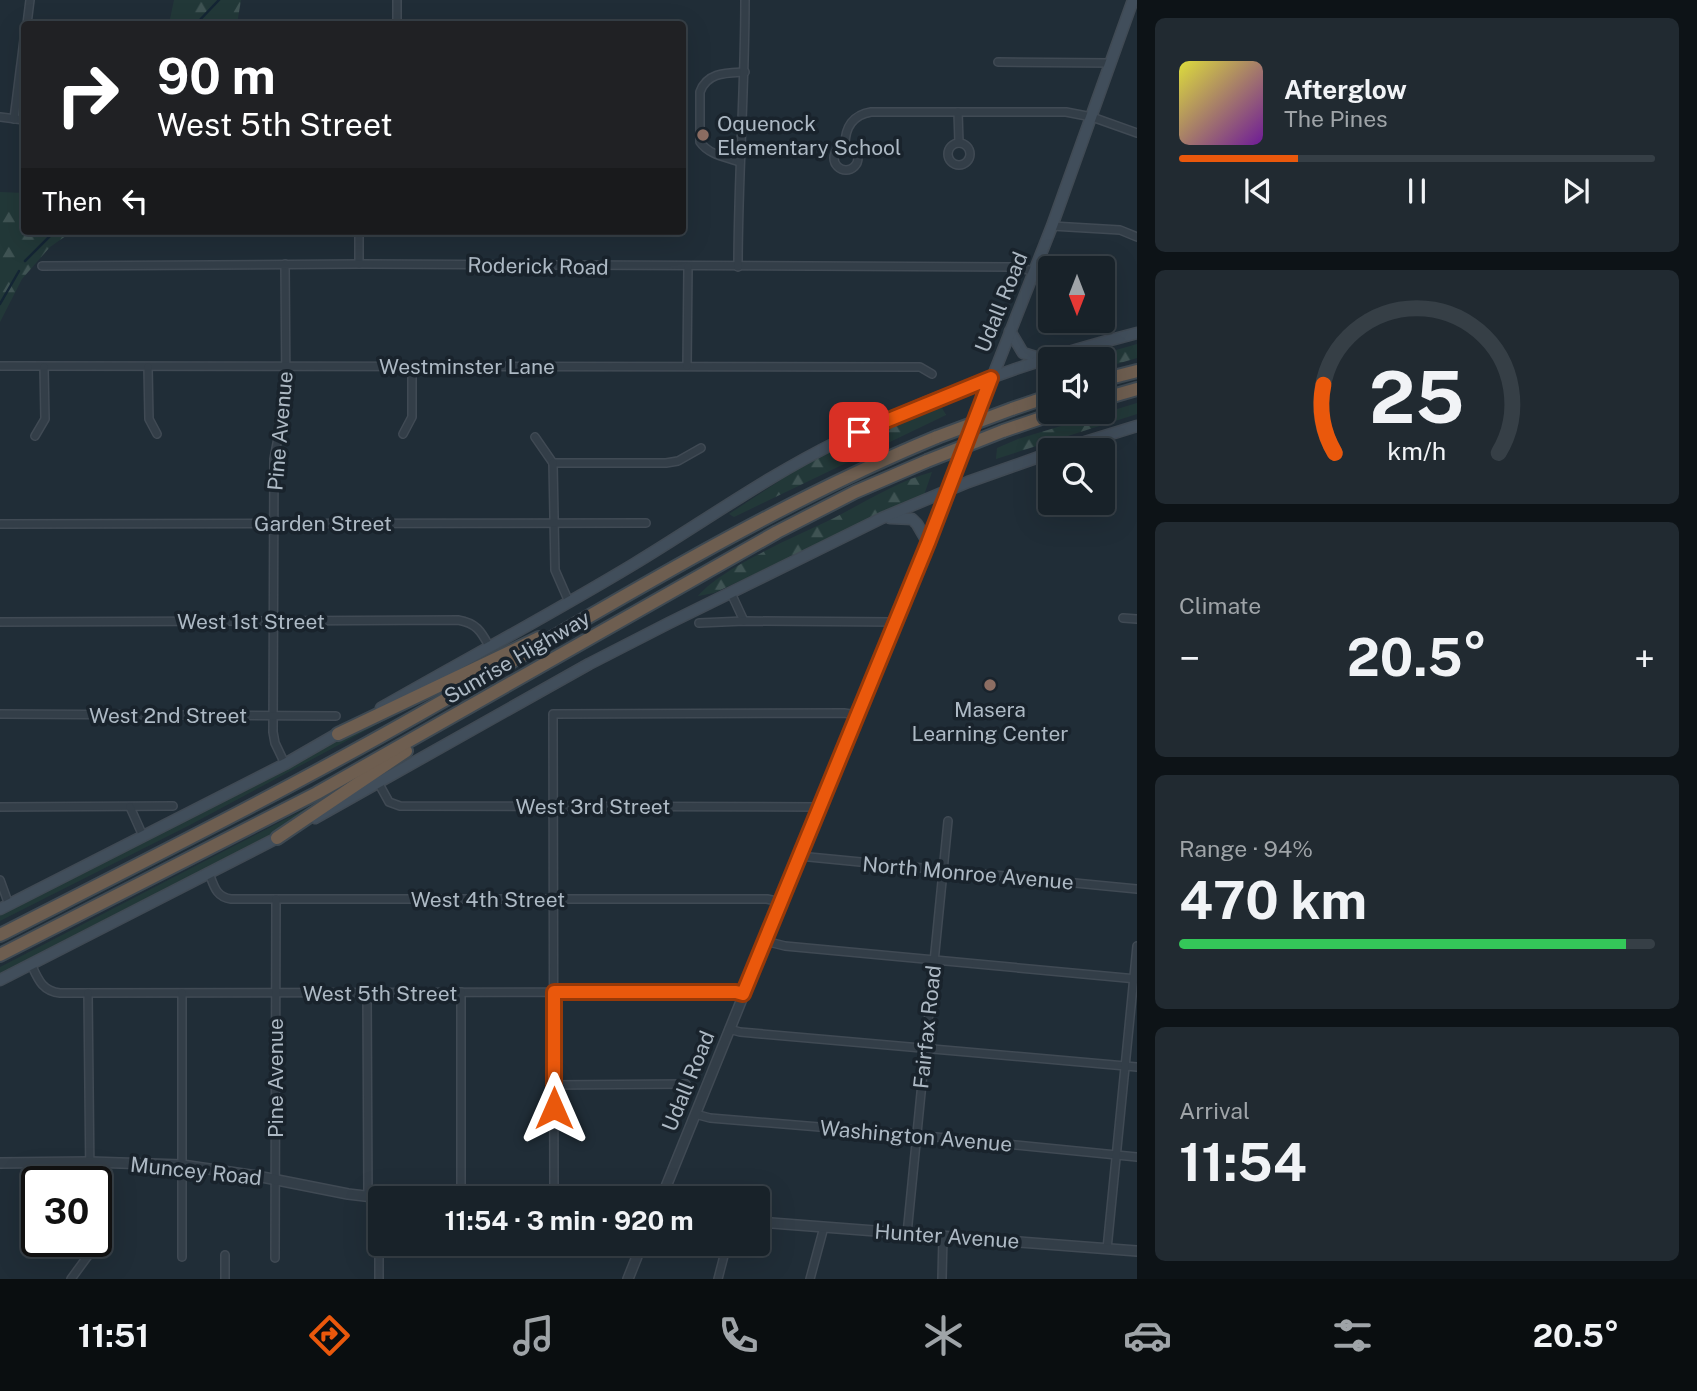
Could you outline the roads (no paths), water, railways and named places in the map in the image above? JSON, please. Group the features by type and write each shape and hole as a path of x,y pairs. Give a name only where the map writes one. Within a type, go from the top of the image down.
{"highway":[{"path":"1115,376 1137,370"},
{"path":"1115,395 1137,389"},
{"name":"Sunrise Highway","path":"0,934 295,784 777,511 856,472 937,437 1038,400"},
{"name":"Sunrise Highway","path":"0,955 326,788 777,532 855,492 927,461 1038,419"},
{"path":"338,734 523,645 588,618"},
{"path":"276,838 391,762 445,721"}],"main road":[{"name":"Udall Road","path":"948,490 1052,226 1133,0"},
{"path":"1010,331 1023,353 1038,357"},
{"path":"1086,347 1137,332"},
{"path":"991,378 1038,362"},
{"name":"Sunrise Highway","path":"4,907 285,764 569,602 742,495 819,452 900,414 991,378"},
{"path":"1098,438 1137,426"},
{"name":"Sunrise Highway","path":"0,980 379,784 589,664 882,518 948,490 1038,457"},
{"path":"882,518 912,519 918,524 928,543"}],"street":[{"path":"27,21 30,0"},
{"path":"397,0 397,21"},
{"path":"738,267 746,0"},
{"path":"998,62 1111,63"},
{"path":"14,119 21,64"},
{"path":"740,162 711,152 700,142 700,92 712,76 745,72"},
{"path":"958,112 959,143"},
{"path":"845,145 852,120 861,114 1066,112 1092,117 1137,133"},
{"path":"0,117 21,120"},
{"path":"1052,226 1119,230 1137,237"},
{"path":"359,235 359,264"},
{"name":"Pine Avenue","path":"285,264 284,412 274,459 274,737 285,764"},
{"name":"Roderick Road","path":"42,266 359,264 1013,267 1034,271"},
{"path":"687,366 688,267"},
{"name":"Westminster Lane","path":"0,366 920,367 932,374"},
{"path":"403,434 412,417 412,366"},
{"path":"35,436 45,419 44,367"},
{"path":"148,367 149,419 157,434"},
{"path":"535,437 553,463 556,575 569,602"},
{"path":"553,463 666,463 678,461 701,448"},
{"name":"Udall Road","path":"666,1186 948,490"},
{"name":"Garden Street","path":"0,524 646,523"},
{"path":"731,593 744,621"},
{"path":"1123,618 1137,619"},
{"name":"West 1st Street","path":"0,621 458,620 478,627 489,646"},
{"path":"699,623 895,622"},
{"name":"West 2nd Street","path":"0,714 336,716"},
{"path":"554,1186 554,714 857,715"},
{"name":"West 3rd Street","path":"379,784 387,799 396,806 819,807"},
{"path":"0,807 173,806"},
{"path":"130,807 143,836"},
{"name":"Fairfax Road","path":"907,1234 948,821"},
{"name":"North Monroe Avenue","path":"799,856 1137,888"},
{"name":"West 4th Street","path":"209,873 216,891 223,897 767,899 781,902"},
{"path":"0,880 4,907"},
{"name":"Pine Avenue","path":"275,1258 276,899"},
{"path":"765,941 785,946 1135,978"},
{"path":"1107,1248 1137,946"},
{"name":"West 5th Street","path":"31,964 47,990 60,993 743,994"},
{"path":"461,992 461,1186"},
{"path":"88,993 90,1166"},
{"path":"182,993 182,1257"},
{"path":"368,993 368,1186"},
{"path":"729,1029 743,1033 1137,1067"},
{"path":"554,1085 686,1084"},
{"name":"Washington Avenue","path":"695,1114 710,1118 1137,1157"},
{"name":"Muncey Road","path":"0,1163 182,1165 368,1197"},
{"name":"Hunter Avenue","path":"770,1223 1137,1251"},
{"path":"810,1279 824,1227"},
{"path":"942,1279 943,1236"},
{"path":"225,1255 225,1279"},
{"path":"628,1279 637,1256"},
{"path":"718,1279 724,1256"},
{"path":"71,1279 87,1257"},
{"path":"379,1258 379,1279"}],"waterway":[{"path":"199,21 219,0"},
{"path":"25,261 51,235"},
{"path":"0,304 19,271"}],"place":[{"name":"Oquenock Elementary School","path":"703,135"},
{"name":"Masera Learning Center","path":"990,685"}]}
